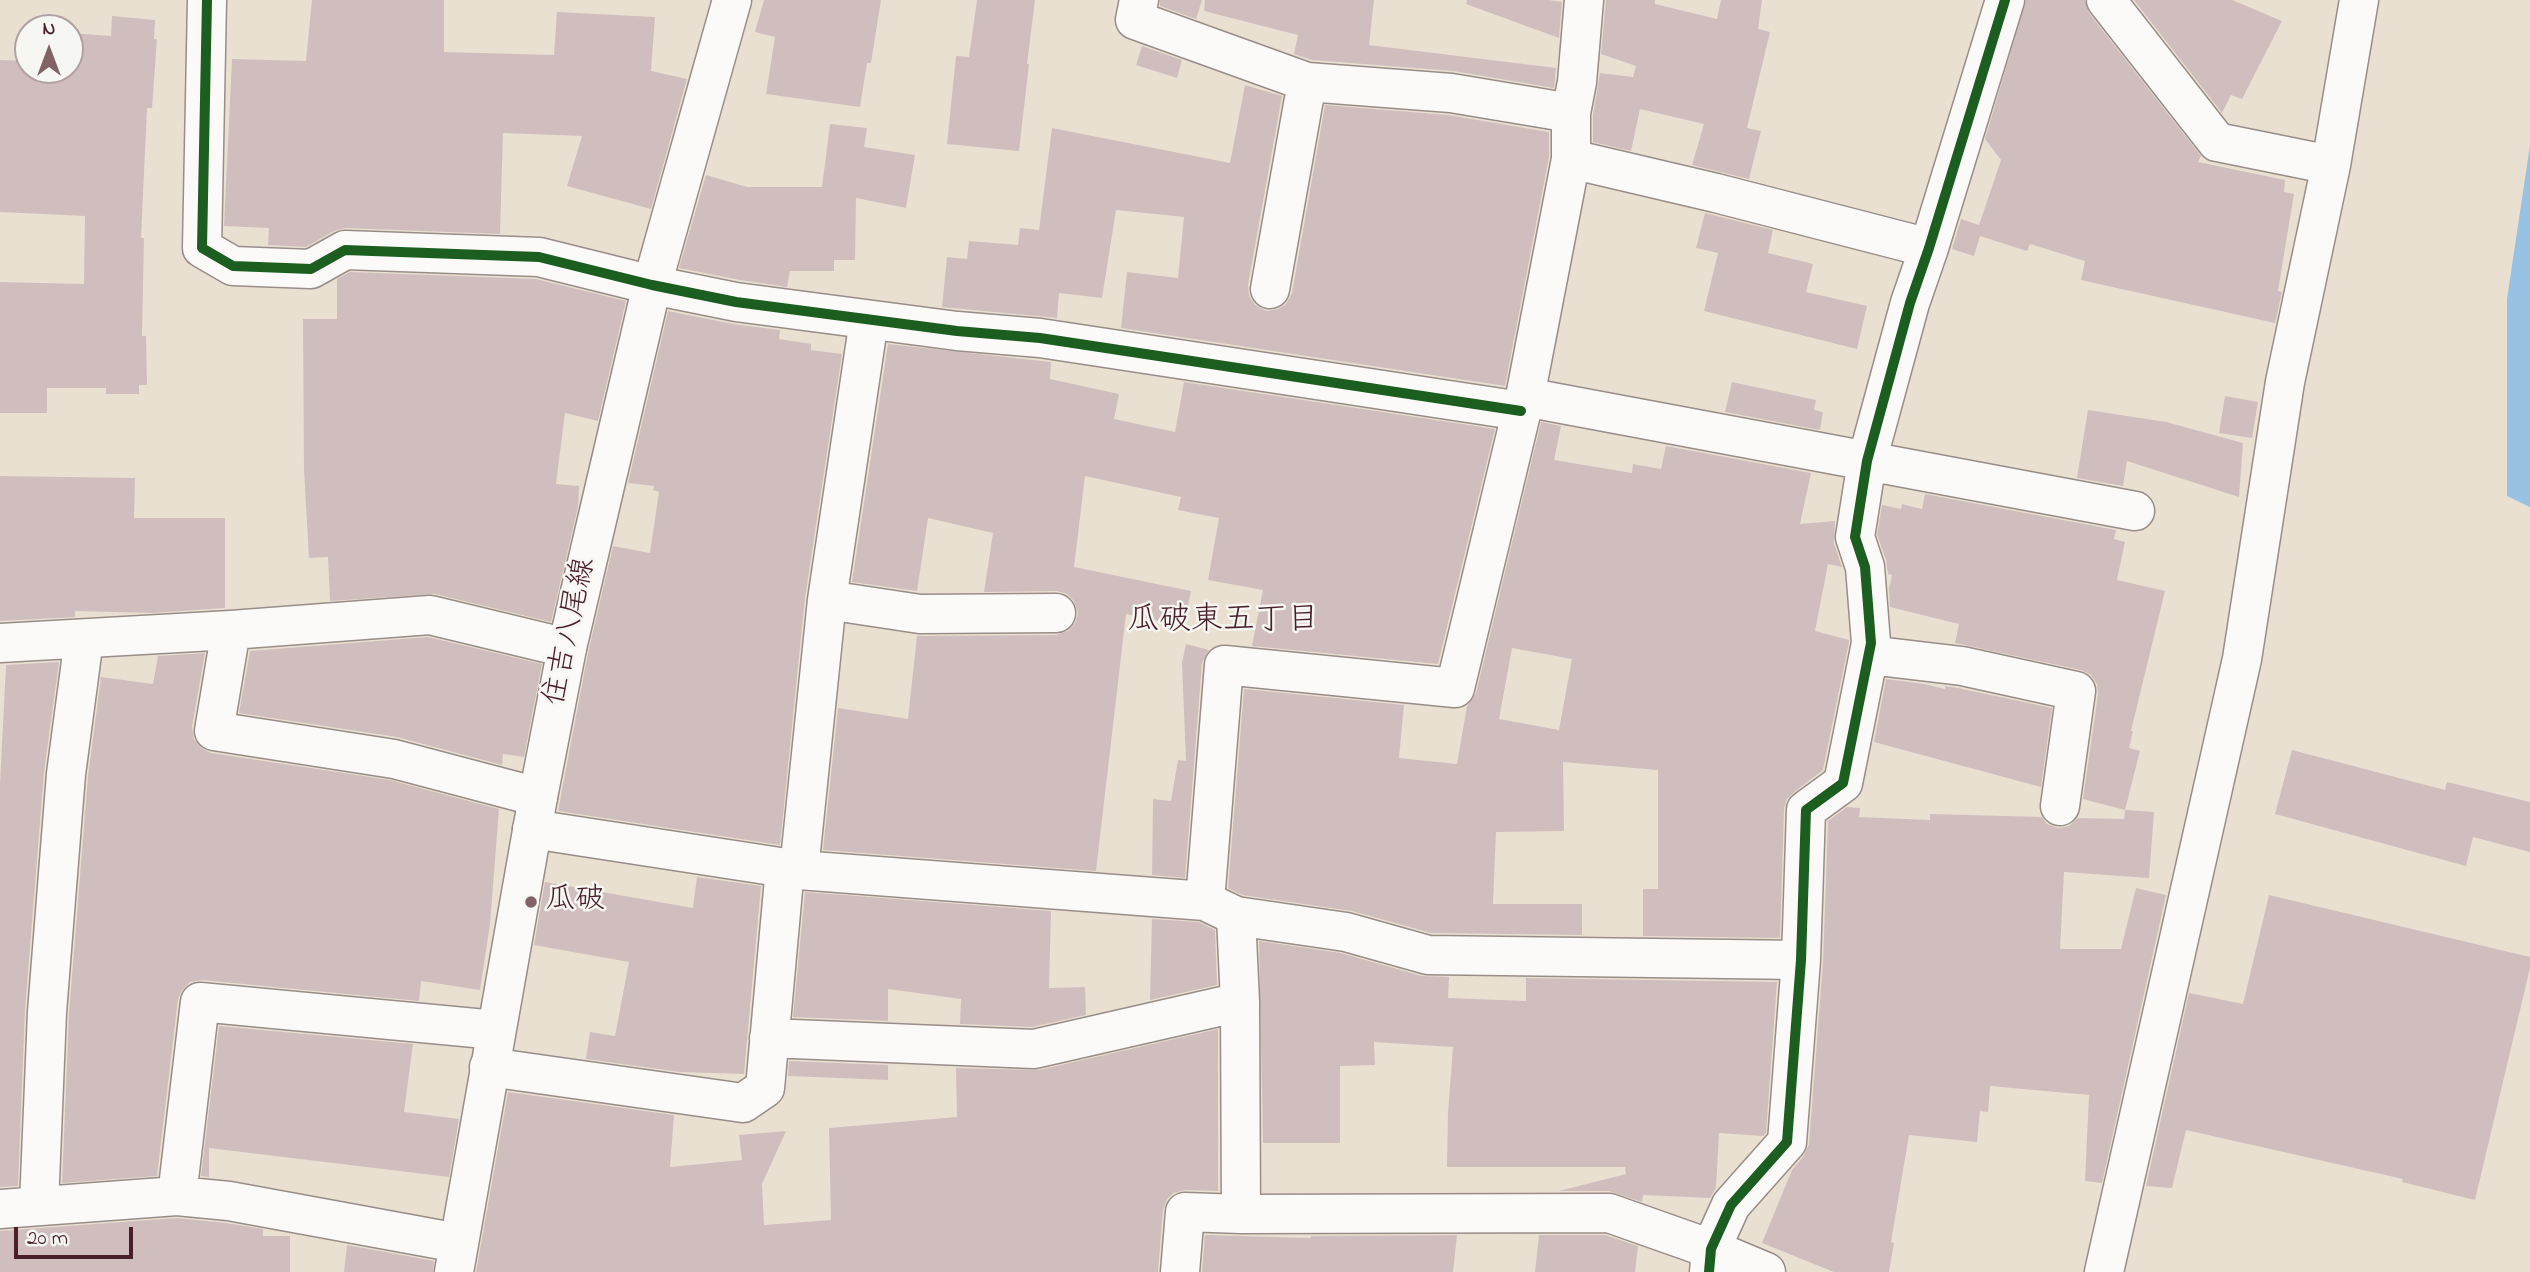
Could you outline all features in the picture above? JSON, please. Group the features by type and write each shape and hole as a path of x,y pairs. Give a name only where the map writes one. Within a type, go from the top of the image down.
{"street":[{"path":"207,0 202,248 233,266 310,269 345,250 539,257 652,285 736,302 957,331 1040,338 1523,404 1867,461 2135,511"},
{"name":"住吉八尾線","path":"456,1257 535,813 568,648 652,285 732,0"},
{"path":"1139,0 1135,20 1307,82 1451,93 1571,113"},
{"path":"1241,1214 1240,1002 1221,909 1224,665 1455,688 1523,404 1571,159 1571,113 1577,82 1584,0"},
{"path":"1710,1261 1731,1205 1787,1142 1801,960 1806,810 1843,783 1871,643 1865,567 1855,537 1867,461 1910,303 2005,0"},
{"path":"2106,0 2217,142 2331,165"},
{"path":"2104,1272 2242,659 2286,383 2331,165 2359,0"},
{"path":"1270,289 1307,82"},
{"path":"1571,159 1929,247"},
{"path":"489,1067 743,1103 765,1088 769,1038 827,600 869,320"},
{"path":"827,600 920,614 1056,613"},
{"path":"0,643 430,615 568,648"},
{"path":"230,630 214,731 394,759 535,813 792,869 1221,909 1346,932 1427,955 1801,960"},
{"path":"39,1205 47,1013 66,774 83,639"},
{"path":"1869,655 1962,666 2076,691 2060,806"},
{"path":"177,1196 200,1002 496,1030"},
{"path":"769,1038 1034,1049 1240,1002"},
{"path":"0,1209 177,1196 229,1201 456,1257"},
{"path":"1180,1272 1185,1212 1609,1213 1710,1261 1766,1272"}],"water":[{"path":"2530,145 2530,507 2507,496 2507,299"}],"building":[{"path":"312,0 444,0 444,52 554,55 557,12 655,17 651,71 687,79 651,209 567,186 582,136 503,133 500,234 346,228 334,231 306,247 268,245 269,228 224,226 232,59 306,61"},
{"path":"764,0 881,0 871,63 867,63 860,107 766,94 775,37 755,32"},
{"path":"977,0 1035,0 1019,151 947,144 956,56 969,57"},
{"path":"1160,0 1202,0 1196,19 1160,6"},
{"path":"1205,0 1374,0 1369,45 1556,68 1554,88 1453,71 1312,60 1294,54 1298,35 1204,11"},
{"path":"1467,0 1562,2 1559,38 1466,4"},
{"path":"1606,0 1655,0 1655,4 1717,19 1721,0 1762,0 1758,29 1770,32 1747,128 1761,131 1749,179 1692,165 1704,124 1640,109 1631,151 1593,142 1593,115 1600,73 1633,77 1636,66 1601,54"},
{"path":"2026,0 2085,0 2089,13 2201,156 2198,162 2285,180 2284,192 2294,194 2278,291 2282,292 2275,323 2081,280 2085,261 2030,244 2027,251 1980,236 1974,256 1952,249 1961,219 1979,225 2001,160 1985,139"},
{"path":"2134,0 2232,0 2282,21 2242,99 2231,95 2222,113"},
{"path":"112,16 155,20 154,39 157,39 152,108 147,108 141,238 144,238 142,336 146,336 147,385 139,385 139,394 106,394 106,388 47,388 47,413 0,413 0,282 84,284 85,216 0,212 0,60 14,60 14,84 84,84 84,34 111,36"},
{"path":"1142,46 1182,60 1177,78 1136,65"},
{"path":"1245,85 1282,96 1248,285 1249,296 1255,305 1267,311 1286,304 1292,293 1325,105 1448,115 1549,132 1549,157 1505,386 1121,328 1127,272 1178,278 1184,217 1116,210 1102,298 1059,293 1057,318 942,307 947,257 967,259 969,241 1018,245 1020,228 1039,230 1052,128 1230,163"},
{"path":"830,124 867,128 864,147 915,155 906,208 856,198 855,260 834,260 834,271 790,271 787,287 679,268 706,175 747,187 822,187"},
{"path":"1705,213 1773,230 1768,253 1813,264 1806,292 1867,306 1857,349 1704,311 1718,253 1696,248"},
{"path":"350,272 536,279 626,301 598,421 565,413 556,484 579,486 578,507 551,622 435,594 330,601 328,557 309,558 304,470 303,319 337,319 337,279"},
{"path":"668,311 780,330 779,339 811,344 811,350 842,354 805,598 780,845 558,811 588,653 613,546 650,553 659,492 653,490 654,486 628,483"},
{"path":"888,344 1051,362 1050,379 1119,394 1114,419 1175,432 1184,382 1495,429 1438,664 1252,646 1263,590 1208,580 1219,518 1178,510 1181,497 1085,476 1074,567 1191,591 1184,626 1126,614 1096,871 823,850 838,708 908,719 917,636 1056,635 1068,631 1078,614 1074,601 1067,594 1057,591 984,592 993,533 928,518 917,591 852,582"},
{"path":"1732,382 1816,400 1814,410 1823,412 1820,430 1725,412"},
{"path":"2225,396 2258,402 2252,438 2219,433"},
{"path":"2088,410 2166,422 2243,443 2239,497 2127,461 2123,486 2077,478"},
{"path":"1541,422 1561,426 1554,460 1632,473 1633,464 1661,469 1666,446 1811,473 1800,524 1835,521 1834,543 1842,567 1828,564 1815,631 1849,642 1823,770 1787,799 1784,809 1780,938 1643,936 1643,889 1658,889 1658,770 1563,762 1564,831 1496,832 1493,904 1582,904 1582,935 1431,933 1352,911 1242,895 1228,888 1244,689 1404,705 1399,758 1457,764 1467,706 1476,693","holes":["1512,648 1572,659 1559,730 1499,719"]},
{"path":"0,476 135,478 134,518 225,518 225,608 152,613 75,611 75,617 0,621"},
{"path":"1925,494 2116,530 2114,539 2125,542 2117,580 2165,591 2131,731 2129,748 2140,751 2125,810 2083,799 2098,694 2097,684 2091,675 2081,670 1955,643 1959,624 1890,607 1889,588 1892,575 1888,574 1877,535 1882,505 1901,509 1902,504 1922,509"},
{"path":"428,637 542,664 524,757 503,754 502,765 397,737 239,713 250,651"},
{"path":"1186,644 1209,650 1202,663 1185,878 1152,875 1153,799 1171,801 1178,760 1186,761 1182,663"},
{"path":"205,653 192,727 194,739 201,748 211,753 390,780 499,809 490,924 480,990 421,981 419,1001 202,980 190,982 178,999 157,1176 62,1183 69,1013 88,776 101,677 153,684 158,656"},
{"path":"59,662 44,772 25,1010 18,1186 0,1187 0,784 6,665"},
{"path":"1886,679 1945,689 1945,686 1958,688 2052,708 2041,787 1874,742"},
{"path":"2292,750 2445,790 2447,782 2530,802 2530,852 2473,837 2466,866 2275,814"},
{"path":"1847,807 1860,808 1859,817 1930,820 1930,814 2042,817 2047,824 2058,828 2069,826 2078,818 2124,819 2125,810 2154,812 2149,878 2064,872 2060,949 2121,949 2136,888 2166,895 2102,1183 2085,1181 2089,1095 1990,1086 1988,1112 1980,1111 1977,1142 1909,1135 1891,1242 1894,1243 1889,1272 1834,1272 1762,1243 1792,1170 1809,1144 1823,962 1828,821"},
{"path":"697,877 761,886 744,1074 680,1072 586,1059 590,1032 615,1036 629,962 534,945 545,882 693,908"},
{"path":"805,892 1051,911 1049,988 1085,987 1086,1015 1032,1027 960,1024 961,999 888,989 888,1021 793,1017"},
{"path":"2269,895 2530,957 2530,968 2475,1200 2402,1182 2403,1179 2186,1130 2172,1188 2146,1186 2189,993 2243,1004"},
{"path":"1152,919 1199,922 1215,930 1217,985 1150,1000"},
{"path":"1259,941 1341,953 1422,976 1449,977 1448,998 1526,1001 1526,978 1777,982 1766,1133 1763,1136 1719,1133 1716,1188 1710,1198 1643,1195 1642,1202 1609,1191 1559,1191 1626,1174 1625,1167 1447,1167 1453,1047 1374,1042 1375,1065 1340,1066 1340,1143 1263,1143"},
{"path":"219,1026 413,1044 404,1112 459,1119 449,1177 209,1148 209,1177 201,1176"},
{"path":"1218,1029 1218,1191 1185,1190 1174,1193 1167,1199 1163,1210 1158,1272 476,1272 508,1092 674,1115 670,1167 742,1160 739,1135 786,1131 762,1184 764,1225 831,1220 829,1128 957,1117 956,1068 1039,1070"},
{"path":"789,1061 888,1065 888,1080 788,1076"},
{"path":"177,1218 263,1229 263,1236 290,1236 290,1272 0,1272 0,1231"},
{"path":"1205,1235 1311,1238 1457,1235 1453,1272 1202,1272"},
{"path":"1539,1235 1605,1235 1638,1246 1635,1272 1535,1272"},
{"path":"347,1245 434,1261 433,1272 344,1272"}],"cycle path":[{"path":"207,0 202,248 233,266 311,269 345,250 539,257 652,285 736,302 957,331 1040,338 1521,411"},
{"path":"1709,1272 1711,1249 1731,1205 1787,1142 1801,960 1806,810 1843,783 1871,643 1865,567 1855,537 1867,461 1910,303 2005,0"}],"place":[{"name":"瓜破","path":"531,902"}],"district":[{"name":"瓜破東五丁目","path":"1223,623"}]}
